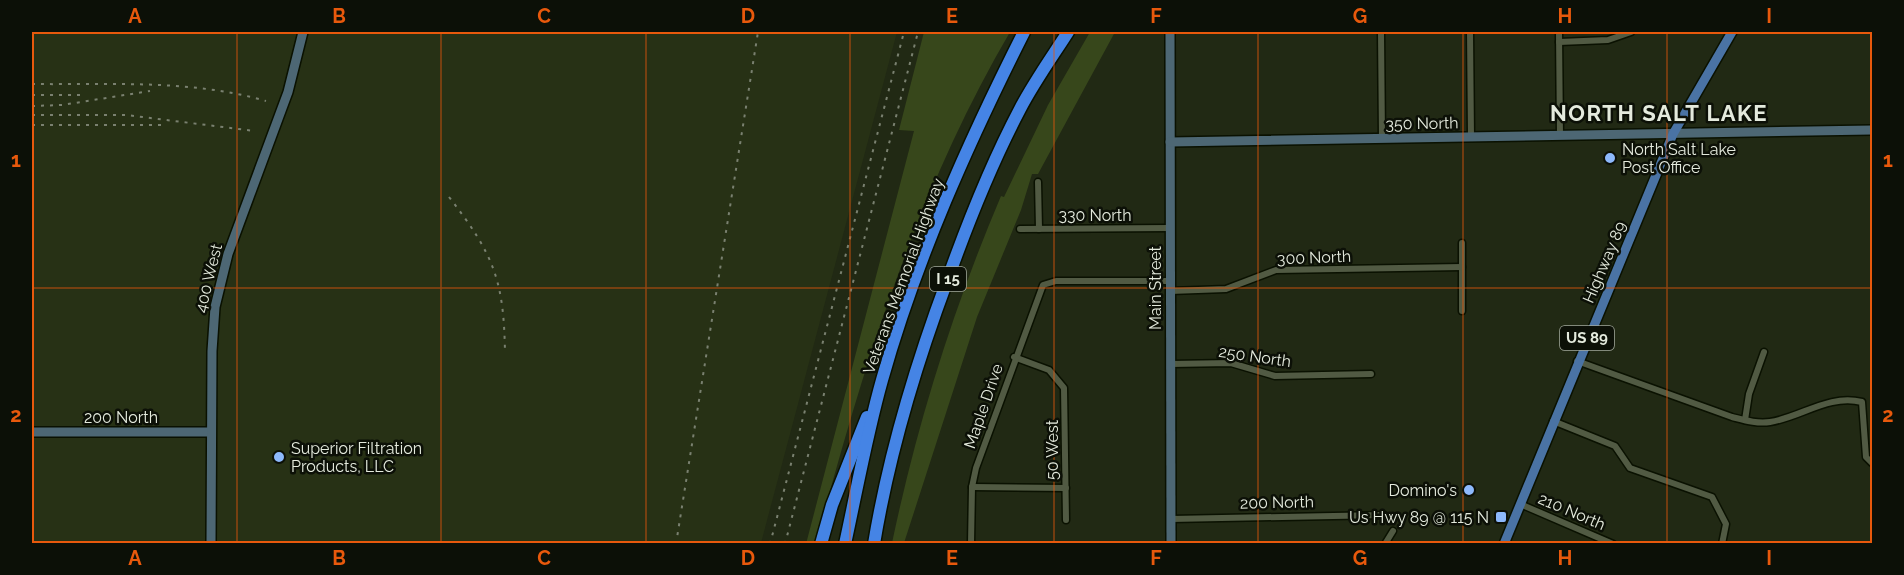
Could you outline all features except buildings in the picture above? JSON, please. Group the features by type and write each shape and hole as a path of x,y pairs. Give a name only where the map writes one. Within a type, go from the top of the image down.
{"highway":[{"name":"Veterans Memorial Highway","path":"845,543 882,380 941,212 980,120 1024,32"},
{"name":"I 15","path":"874,543 884,487 921,351 972,212 1020,108 1068,32"},
{"path":"821,543 832,505 882,380"}],"main road":[{"name":"Highway 89","path":"1504,543 1577,361 1673,134 1732,32"}],"street":[{"name":"400 West","path":"211,543 212,335 220,280 288,92 303,32"},
{"name":"Main Street","path":"1170,32 1171,543"},
{"path":"1381,32 1382,139"},
{"path":"1470,32 1470,137"},
{"path":"1559,32 1560,136"},
{"path":"1559,42 1608,40 1631,32"},
{"name":"350 North","path":"1170,142 1872,130"},
{"path":"1038,182 1039,229"},
{"name":"330 North","path":"1020,229 1170,228"},
{"path":"1462,243 1462,311"},
{"name":"300 North","path":"1045,283 1170,286 1227,290 1276,270 1462,267"},
{"name":"Maple Drive","path":"971,543 972,488 976,468 1014,357 1040,290 1045,283"},
{"path":"1745,420 1749,394 1764,352"},
{"name":"50 West","path":"1014,357 1049,370 1061,381 1066,394 1066,520"},
{"path":"1577,361 1745,420 1771,422 1836,401 1862,402 1866,457 1872,463"},
{"name":"250 North","path":"1171,364 1231,363 1275,376 1371,374"},
{"path":"1553,421 1615,446 1630,468 1712,497 1726,524 1722,543"},
{"name":"200 North","path":"32,432 211,432"},
{"path":"972,488 1066,488"},
{"name":"210 North","path":"1520,504 1613,543"},
{"name":"200 North","path":"1171,519 1383,515"},
{"path":"1385,543 1393,531"}],"shaded area":[{"path":"32,32 897,32 761,543 32,543"},
{"path":"924,32 1010,32 977,92 920,217 874,345 816,543 806,544 914,131 899,130"},
{"path":"1090,32 1115,32 1038,174 1032,174 1021,210 977,317 904,543 892,543 925,411 967,281 1001,196 1004,197 1048,105"}],"railway":[{"path":"676,544 758,32"},
{"path":"770,544 904,32"},
{"path":"785,544 918,32"},
{"path":"32,84 179,86 208,89 266,101"},
{"path":"32,106 62,105 150,91"},
{"path":"32,95 82,95"},
{"path":"32,115 126,115 255,131"},
{"path":"32,125 162,125"},
{"path":"449,197 477,236 493,270 502,306 505,354"}],"place":[{"name":"North Salt Lake Post Office","path":"1610,158"},
{"name":"Superior Filtration Products, LLC","path":"279,457"},
{"name":"Domino's","path":"1469,490"},
{"name":"Us Hwy 89 @ 115 N","path":"1501,517"}],"district":[{"name":"NORTH SALT LAKE","path":"1659,113"}]}
